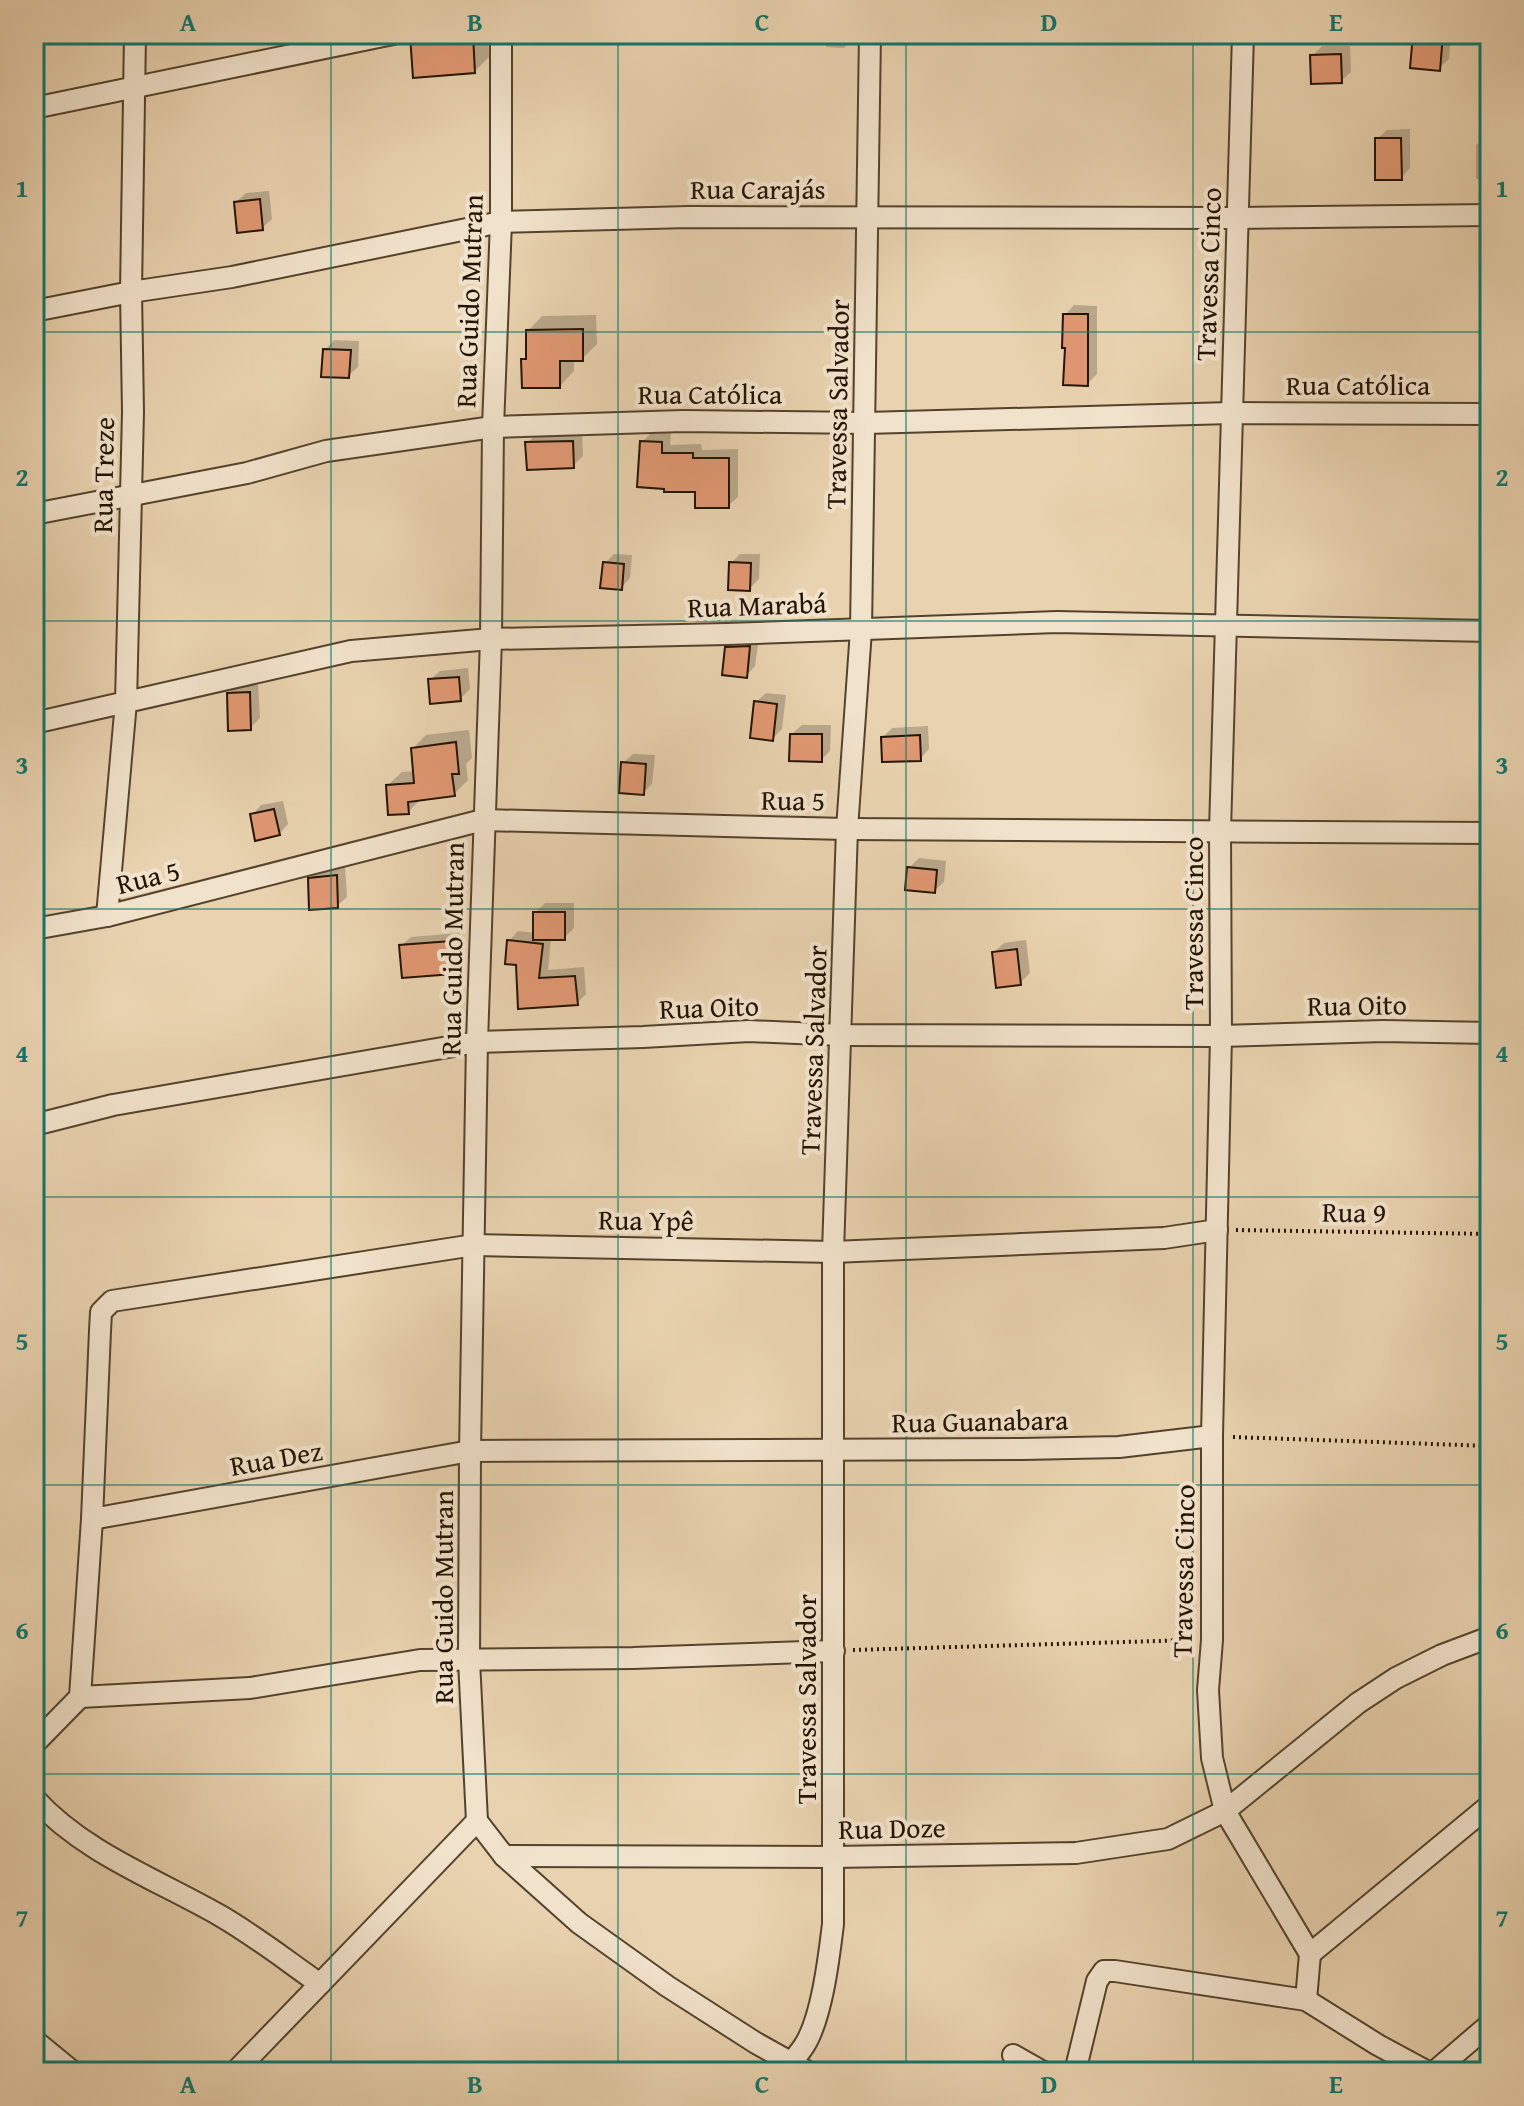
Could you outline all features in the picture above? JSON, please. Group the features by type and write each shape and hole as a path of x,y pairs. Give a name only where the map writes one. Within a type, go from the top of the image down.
{"street":[{"name":"Rua Treze","path":"107,916 126,702 132,493 135,34"},
{"path":"34,108 393,34"},
{"name":"Rua Guido Mutran","path":"477,1821 469,1660 470,1451 477,1042 501,222 501,34"},
{"name":"Travessa Salvador","path":"795,2068 810,2032 828,1964 833,1924 833,1252 847,829 861,630 870,34"},
{"name":"Travessa Cinco","path":"1243,34 1220,831 1221,1036 1212,1436 1212,1640 1208,1690 1212,1758 1225,1811 1310,1954"},
{"name":"Rua Carajás","path":"34,311 232,277 501,222 689,217 1490,215"},
{"name":"Rua Católica","path":"34,514 247,473 326,451 493,427 683,421 866,423 1231,413 1490,414"},
{"name":"Rua Marabá","path":"34,723 351,651 491,639 1057,622 1490,631"},
{"name":"Rua 5","path":"34,929 107,916 483,820 847,829 1490,833"},
{"name":"Rua Oito","path":"34,1125 113,1105 477,1042 749,1031 842,1035 1490,1033"},
{"name":"Rua Ypê","path":"92,1519 101,1312 112,1301 474,1245 833,1252 1164,1238 1217,1230"},
{"name":"Rua Guanabara","path":"470,1451 834,1452 1119,1447 1212,1436"},
{"name":"Rua Dez","path":"92,1519 470,1451"},
{"path":"34,1744 80,1697 92,1519"},
{"name":"Rua Doze","path":"504,1856 833,1857 1076,1853 1168,1839 1225,1811 1358,1703 1396,1678 1442,1655 1490,1637"},
{"path":"80,1697 250,1688 420,1660 633,1658 834,1651"},
{"path":"34,1798 78,1839 222,1917 320,1984"},
{"path":"1306,2000 1310,1954 1490,1805"},
{"path":"235,2072 477,1821 504,1856 579,1923 667,1986 795,2068"},
{"path":"1075,2072 1097,1981 1104,1971 1306,2000 1378,2045 1431,2072 1490,2024"},
{"path":"34,2040 73,2072"},
{"path":"1013,2055 1043,2072"}],"path":[{"name":"Rua 9","path":"1217,1230 1490,1234"},
{"path":"1212,1436 1490,1446"},
{"path":"834,1651 1212,1640"}],"building":[{"path":"473,34 475,73 413,78 410,35"},
{"path":"1413,34 1443,34 1440,71 1410,68"},
{"path":"1341,54 1342,83 1311,84 1310,55"},
{"path":"1375,138 1401,138 1402,180 1375,180"},
{"path":"260,199 263,230 237,233 234,202"},
{"path":"1063,314 1088,314 1088,386 1063,385"},
{"path":"583,329 583,361 560,361 560,388 522,388 521,359 526,359 526,330"},
{"path":"323,349 351,350 349,378 321,377"},
{"path":"573,441 574,468 527,470 525,442"},
{"path":"640,441 662,442 662,453 693,453 693,458 729,458 729,508 695,508 695,492 664,492 664,489 637,487"},
{"path":"603,562 624,564 622,590 600,588"},
{"path":"729,562 751,563 750,591 728,590"},
{"path":"750,646 747,678 722,675 725,647"},
{"path":"459,677 461,701 430,704 428,679"},
{"path":"250,692 251,730 228,731 227,693"},
{"path":"754,701 777,704 773,741 750,738"},
{"path":"790,734 822,734 822,762 789,761"},
{"path":"920,735 921,761 882,762 881,737"},
{"path":"456,742 459,774 452,774 455,796 408,802 409,814 388,815 386,785 414,783 411,748"},
{"path":"621,762 646,764 644,795 619,793"},
{"path":"274,809 280,835 255,841 250,814"},
{"path":"907,867 937,870 935,893 905,890"},
{"path":"337,875 338,908 309,910 308,878"},
{"path":"533,912 565,912 565,940 533,940"},
{"path":"507,940 543,944 539,978 575,976 578,1005 518,1009 516,965 505,964"},
{"path":"451,941 453,974 402,978 399,945"},
{"path":"1017,949 1021,985 996,988 992,952"}]}
